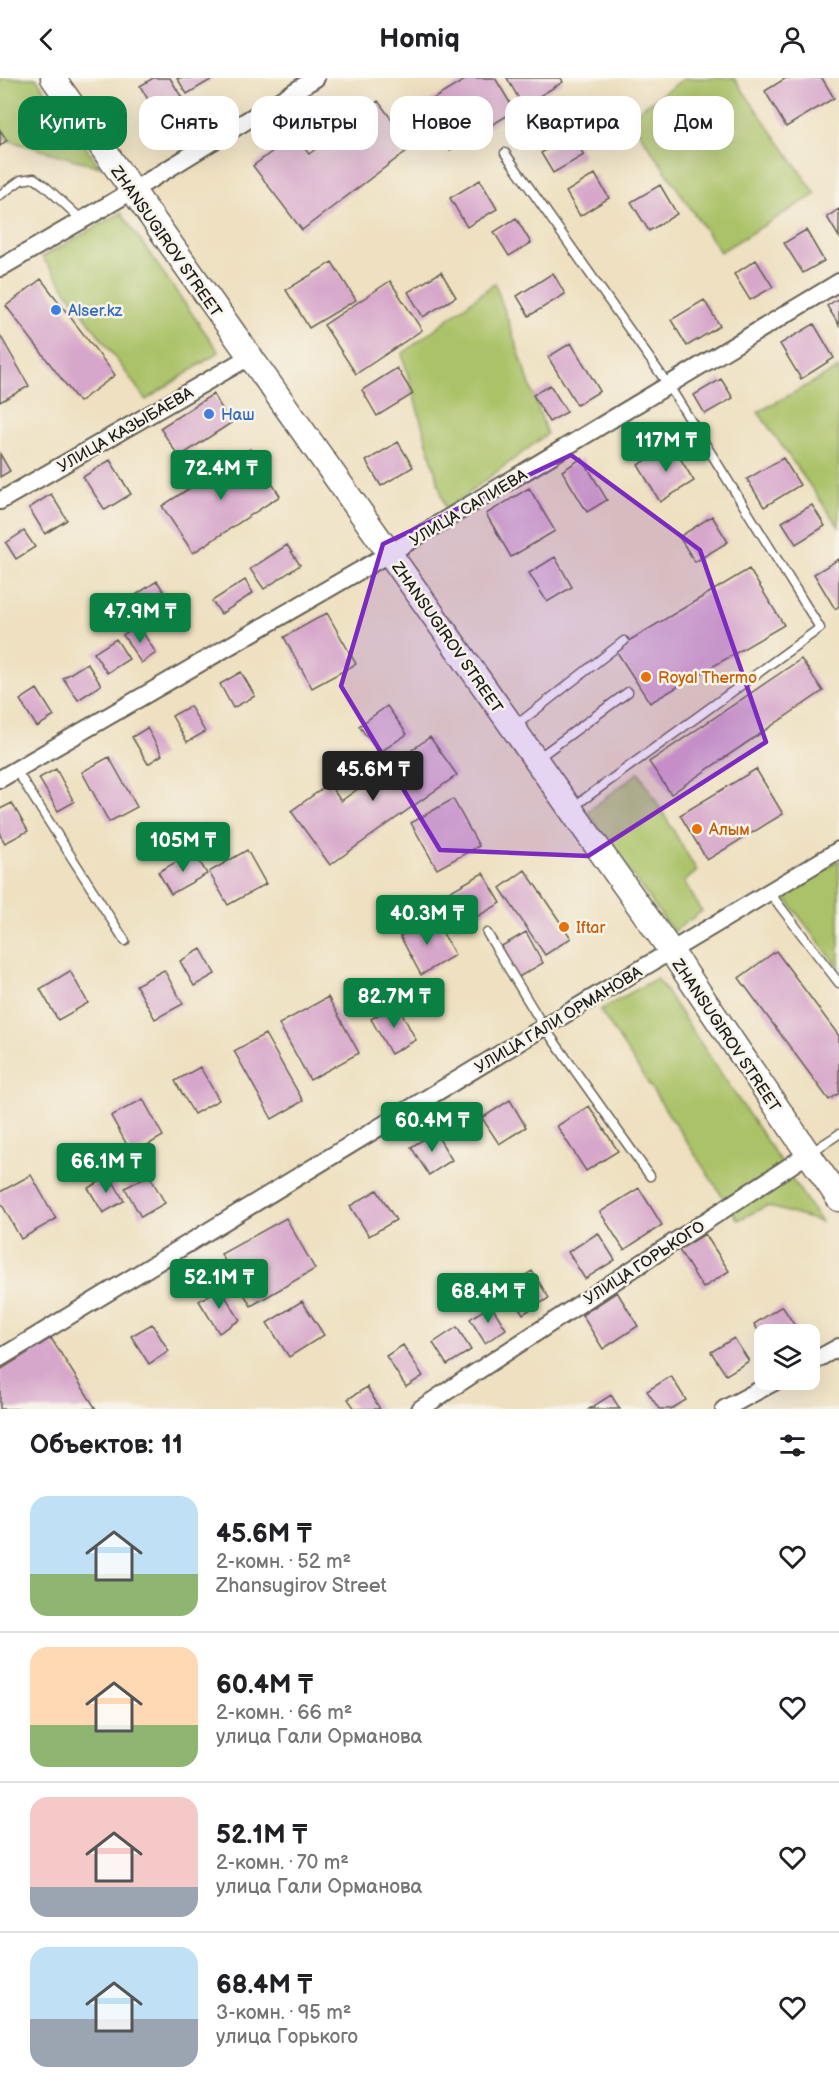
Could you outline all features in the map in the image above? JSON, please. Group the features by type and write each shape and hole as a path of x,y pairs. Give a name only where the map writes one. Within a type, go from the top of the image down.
{"main road":[{"name":"ZHANSUGIROV STREET","path":"53,78 671,951 839,1199"}],"street":[{"path":"0,268 132,191 316,78"},
{"name":"УЛИЦА САПИЕВА","path":"0,779 390,553 839,282"},
{"name":"УЛИЦА КАЗЫБАЕВА","path":"0,501 249,357"},
{"name":"УЛИЦА ГАЛИ ОРМАНОВА","path":"0,1358 839,850"},
{"name":"УЛИЦА ГОРЬКОГО","path":"420,1409 808,1154"},
{"path":"820,1357 839,1347"},
{"path":"724,1409 759,1390"}],"lane":[{"path":"505,153 669,386 820,628 570,809"},
{"path":"0,195 21,180 34,178 82,220"},
{"path":"513,728 624,641"},
{"path":"535,760 628,692"},
{"path":"16,770 125,941"},
{"path":"769,892 839,983"},
{"path":"486,933 544,1027 650,1176"},
{"path":"808,1154 839,1134"}],"highlighted area":[{"path":"571,455 700,550 766,742 588,856 440,850 341,686 383,544"}],"green space":[{"path":"0,78 36,78 49,96 18,96 18,143 7,140 0,130"},
{"path":"685,78 734,78 816,194 720,252 641,135 641,109 653,100 653,150 734,150 734,96 659,96"},
{"path":"41,150 88,150 100,167"},
{"path":"121,213 219,352 146,400 42,257"},
{"path":"495,283 547,434 446,510 402,354"},
{"path":"839,368 839,527 758,412"},
{"path":"639,772 697,871 684,882 702,911 673,932 587,812"},
{"path":"839,860 839,968 782,894"},
{"path":"657,978 821,1222 767,1206 738,1220 600,1010"}],"building":[{"path":"153,78 170,78 181,96 146,96 140,86"},
{"path":"177,78 214,78 187,94"},
{"path":"468,78 495,78 506,96 505,117 493,124 493,96 438,96"},
{"path":"507,78 561,78 563,82 540,96 517,96"},
{"path":"786,78 822,78 834,98 786,127 765,91"},
{"path":"378,101 390,117 390,150 408,150 302,230 253,166 274,150 306,150 309,154 314,150 378,150"},
{"path":"0,130 7,140 0,146"},
{"path":"546,150 581,150 584,155 553,173 541,153"},
{"path":"595,174 609,198 580,216 566,192"},
{"path":"480,180 497,209 467,227 450,198"},
{"path":"660,185 677,214 649,231 631,202"},
{"path":"839,209 839,237 827,217"},
{"path":"516,218 531,243 509,256 494,232"},
{"path":"806,230 824,261 803,273 784,243"},
{"path":"756,260 773,287 750,300 734,274"},
{"path":"332,262 356,300 309,328 286,290"},
{"path":"441,272 456,297 423,317 408,292"},
{"path":"553,273 565,294 529,316 517,296"},
{"path":"41,279 115,375 79,402 6,306"},
{"path":"390,281 422,330 356,374 324,325"},
{"path":"839,298 839,325 827,306"},
{"path":"704,300 720,326 687,346 671,320"},
{"path":"814,324 834,358 801,379 780,344"},
{"path":"0,335 29,386 0,402"},
{"path":"571,343 600,391 577,405 548,357"},
{"path":"397,368 413,394 377,416 362,390"},
{"path":"721,379 733,398 705,414 694,395"},
{"path":"550,385 567,412 549,422 533,395"},
{"path":"213,394 231,423 179,457 160,428"},
{"path":"398,442 413,467 381,486 366,461"},
{"path":"672,445 694,481 660,502 638,465"},
{"path":"250,449 280,496 193,553 162,506"},
{"path":"0,454 10,471 0,477"},
{"path":"582,458 607,500 587,512 562,471"},
{"path":"783,458 800,485 764,507 747,479"},
{"path":"110,460 131,494 105,510 83,477"},
{"path":"529,488 555,531 511,557 486,514"},
{"path":"51,494 67,520 45,534 29,508"},
{"path":"812,505 825,526 796,544 782,522"},
{"path":"712,516 728,542 695,562 679,537"},
{"path":"24,531 35,547 16,559 6,543"},
{"path":"287,545 300,565 264,589 250,569"},
{"path":"555,557 572,587 547,602 529,573"},
{"path":"839,559 839,606 835,609 814,574"},
{"path":"749,569 784,625 650,703 615,649"},
{"path":"245,580 253,593 221,614 212,601"},
{"path":"157,581 169,600 146,615 134,596"},
{"path":"327,613 356,664 312,688 284,637"},
{"path":"138,625 156,653 141,663 123,635"},
{"path":"116,639 129,659 107,673 94,653"},
{"path":"801,659 823,691 671,794 649,762"},
{"path":"87,663 101,685 78,700 63,678"},
{"path":"241,672 255,696 233,708 220,684"},
{"path":"37,689 54,716 37,727 20,700"},
{"path":"190,706 205,732 187,742 172,716"},
{"path":"387,706 407,734 379,753 359,726"},
{"path":"147,728 162,755 148,764 132,737"},
{"path":"430,737 457,775 330,865 291,811 329,784 341,801"},
{"path":"109,757 137,807 109,822 82,772"},
{"path":"56,769 74,802 58,811 39,778"},
{"path":"756,769 783,814 707,860 680,815"},
{"path":"453,799 479,846 437,869 411,823"},
{"path":"12,803 28,831 5,843 0,835 0,809"},
{"path":"247,850 266,884 228,905 209,872"},
{"path":"194,852 207,874 171,894 158,872"},
{"path":"525,870 571,938 545,955 500,888"},
{"path":"483,873 501,903 457,928 440,897"},
{"path":"434,917 455,955 421,975 400,936"},
{"path":"526,932 543,963 517,978 500,947"},
{"path":"201,949 215,974 194,986 180,961"},
{"path":"776,951 839,1036 839,1093 829,1100 739,978"},
{"path":"164,970 183,1004 155,1019 136,985"},
{"path":"70,971 88,1003 58,1020 40,989"},
{"path":"328,997 359,1053 310,1080 279,1024"},
{"path":"397,1004 416,1040 391,1054 371,1019"},
{"path":"265,1034 303,1101 272,1119 234,1051"},
{"path":"200,1067 219,1100 194,1114 175,1081"},
{"path":"143,1099 163,1136 132,1154 111,1116"},
{"path":"510,1100 526,1127 499,1144 482,1118"},
{"path":"589,1106 618,1151 586,1171 557,1126"},
{"path":"435,1132 452,1160 429,1175 411,1147"},
{"path":"31,1175 56,1219 21,1239 0,1201 0,1192"},
{"path":"149,1175 165,1203 141,1217 125,1188"},
{"path":"110,1176 124,1201 103,1213 88,1188"},
{"path":"639,1188 662,1225 624,1250 600,1212"},
{"path":"377,1190 396,1220 369,1236 350,1206"},
{"path":"286,1218 315,1269 251,1306 221,1254"},
{"path":"598,1233 615,1260 585,1279 568,1252"},
{"path":"705,1234 729,1271 703,1288 679,1250"},
{"path":"532,1271 549,1298 523,1314 506,1287"},
{"path":"220,1288 240,1320 219,1333 199,1301"},
{"path":"617,1292 638,1326 603,1349 582,1315"},
{"path":"302,1301 324,1335 289,1357 267,1323"},
{"path":"491,1305 506,1329 485,1343 470,1319"},
{"path":"782,1306 794,1324 754,1324"},
{"path":"152,1324 169,1351 149,1364 131,1336"},
{"path":"457,1327 471,1350 447,1365 433,1343"},
{"path":"51,1338 96,1409 0,1409 0,1370"},
{"path":"734,1338 749,1361 726,1375 711,1352"},
{"path":"403,1345 423,1376 406,1387 386,1356"},
{"path":"671,1376 686,1400 671,1409 659,1409 647,1391"},
{"path":"367,1387 380,1409 355,1409 348,1399"},
{"path":"611,1395 620,1409 589,1409"}],"place":[{"name":"Alser.kz","path":"56,310"},
{"name":"Наш","path":"209,414"},
{"name":"Royal Thermo","path":"646,677"},
{"name":"Алым","path":"697,829"},
{"name":"Iftar","path":"564,927"}]}
